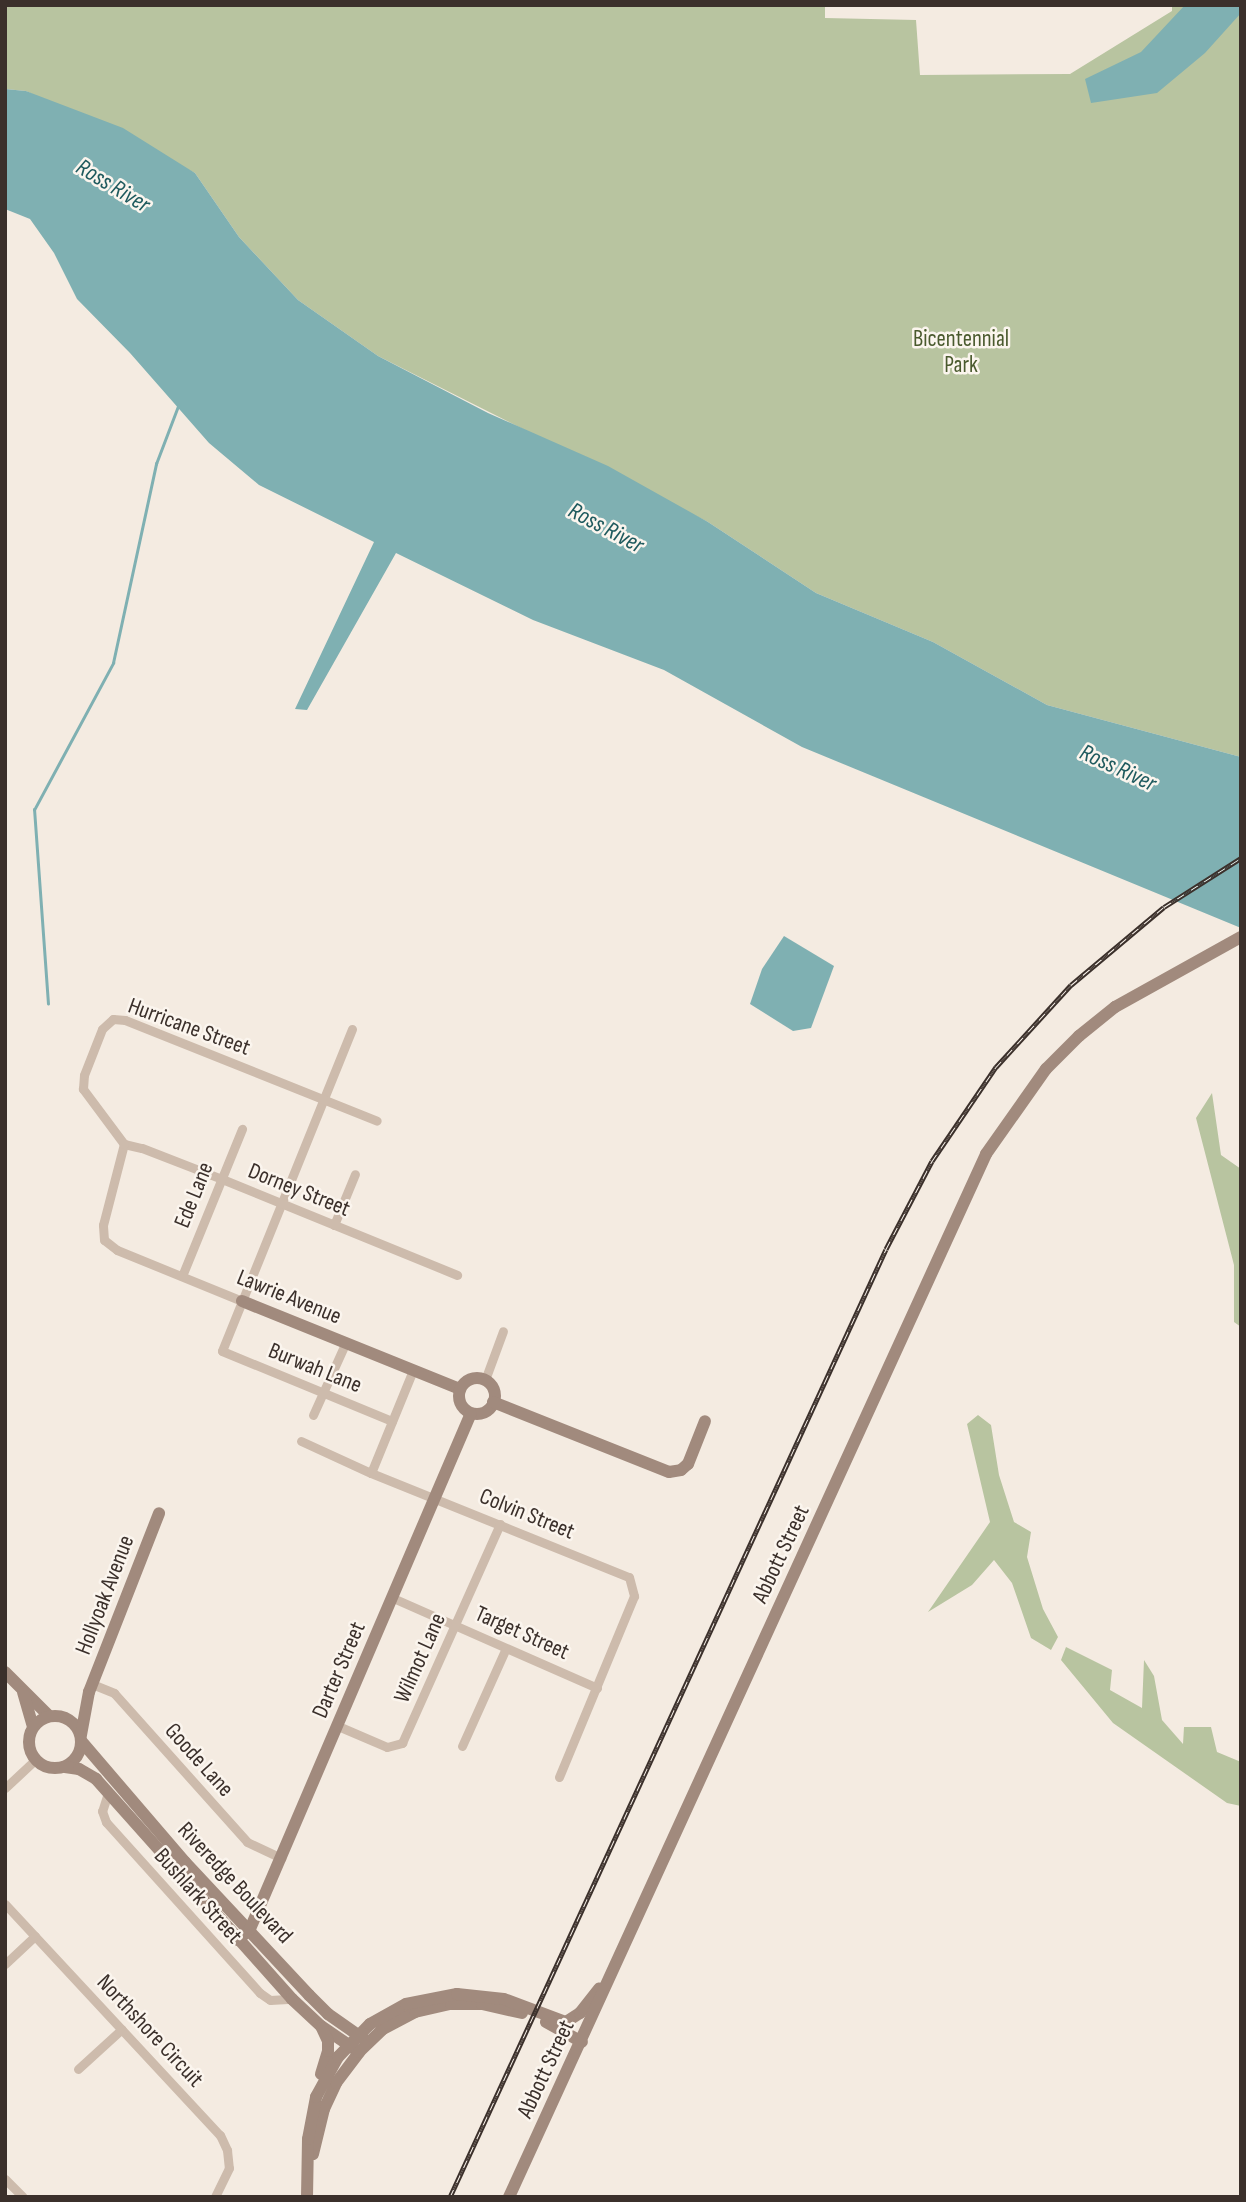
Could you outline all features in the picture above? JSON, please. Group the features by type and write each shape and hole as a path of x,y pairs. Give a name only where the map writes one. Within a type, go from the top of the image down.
{"street":[{"name":"Abbott Street","path":"509,2197 986,1154 1046,1069 1070,1044 1115,1007 1241,937"},
{"name":"Hurricane Street","path":"124,1144 87,1095 82,1082 102,1029 113,1019 125,1020 324,1100"},
{"path":"242,1301 352,1029"},
{"path":"324,1100 377,1121"},
{"name":"Ede Lane","path":"182,1276 242,1129"},
{"name":"Dorney Street","path":"124,1144 142,1148 222,1179 457,1275"},
{"name":"Lawrie Avenue","path":"124,1144 103,1224 104,1240 117,1250 460,1389"},
{"path":"334,1225 355,1174"},
{"name":"Burwah Lane","path":"242,1301 222,1351 392,1421"},
{"path":"485,1380 503,1331"},
{"path":"313,1415 345,1343"},
{"path":"371,1472 413,1370"},
{"path":"468,1380 485,1380 493,1388 493,1402 483,1413 471,1413 460,1400 460,1389 468,1380"},
{"path":"493,1402 669,1472 681,1470 688,1464 705,1421"},
{"name":"Darter Street","path":"238,1940 250,1928 281,1858 471,1413"},
{"name":"Colvin Street","path":"301,1441 371,1472 623,1573 633,1583 634,1596 597,1688"},
{"name":"Hollyoak Avenue","path":"81,1738 91,1688 159,1513"},
{"name":"Wilmot Lane","path":"338,1726 387,1747 402,1743 500,1524"},
{"name":"Target Street","path":"393,1598 597,1688"},
{"path":"462,1746 506,1648"},
{"path":"5,1672 48,1716"},
{"path":"33,1727 48,1716 62,1716 77,1707 91,1688"},
{"name":"Goode Lane","path":"91,1688 114,1693 247,1842 281,1858"},
{"path":"558,1777 597,1688"},
{"path":"22,1692 33,1727 29,1741 35,1760 48,1768 65,1767 77,1757 81,1738 77,1727 62,1716"},
{"name":"Riveredge Boulevard","path":"81,1738 185,1862 358,2043"},
{"path":"5,1787 35,1760"},
{"name":"Riveredge Boulevard","path":"65,1767 87,1773 108,1793 292,1999 321,2026 358,2043"},
{"name":"Bushlark Street","path":"108,1793 102,1811 106,1822 260,1993 270,2000 292,1999"},
{"name":"Northshore Circuit","path":"5,1904 224,2142 229,2168 215,2197"},
{"path":"5,1964 35,1936"},
{"path":"310,2120 324,2080 358,2043 397,2008 448,1995 504,1999 566,2022 580,2013 610,1975"},
{"path":"309,2168 328,2100 358,2043 415,2012 439,2005 469,2003 533,2016 582,2042"},
{"path":"307,2197 310,2098 328,2051 328,2041 321,2026"},
{"path":"78,2069 122,2029"},
{"path":"5,2179 23,2197"}],"green space":[{"name":"Bicentennial Park","path":"5,5 825,5 825,18 916,20 920,75 1070,74 1172,11 1172,5 1241,5 1241,757 1047,705 933,642 816,593 708,522 378,356 298,300 239,237 195,173 26,91 5,89"},
{"path":"1212,1093 1221,1155 1241,1169 1241,1327 1234,1322 1234,1265 1196,1118"},
{"path":"978,1415 991,1425 999,1475 1014,1522 1031,1532 1027,1557 1043,1609 1058,1637 1051,1650 1031,1638 1012,1583 994,1560 972,1585 928,1612 990,1522 967,1424"},
{"path":"1066,1647 1112,1670 1110,1690 1142,1708 1144,1660 1154,1676 1162,1720 1183,1744 1184,1727 1211,1727 1217,1752 1241,1762 1241,1806 1227,1803 1113,1723 1061,1660"}],"water":[{"path":"1185,5 1241,5 1241,13 1205,53 1157,93 1091,103 1085,79 1141,52"},
{"name":"Ross River","path":"5,89 26,91 123,128 195,173 239,237 298,300 378,356 488,413 608,466 708,522 816,593 933,642 1047,705 1241,757 1241,928 802,747 664,670 533,620 396,553 307,710 295,709 374,542 259,485 209,443 130,353 77,299 54,253 30,219 5,209"},
{"path":"784,936 834,966 811,1028 793,1031 750,1004 762,969"}],"waterway":[{"path":"48,1004 34,810 113,663 156,464 178,406"}],"railway":[{"path":"450,2197 886,1249 932,1161 996,1067 1071,985 1164,907 1241,858"}]}
